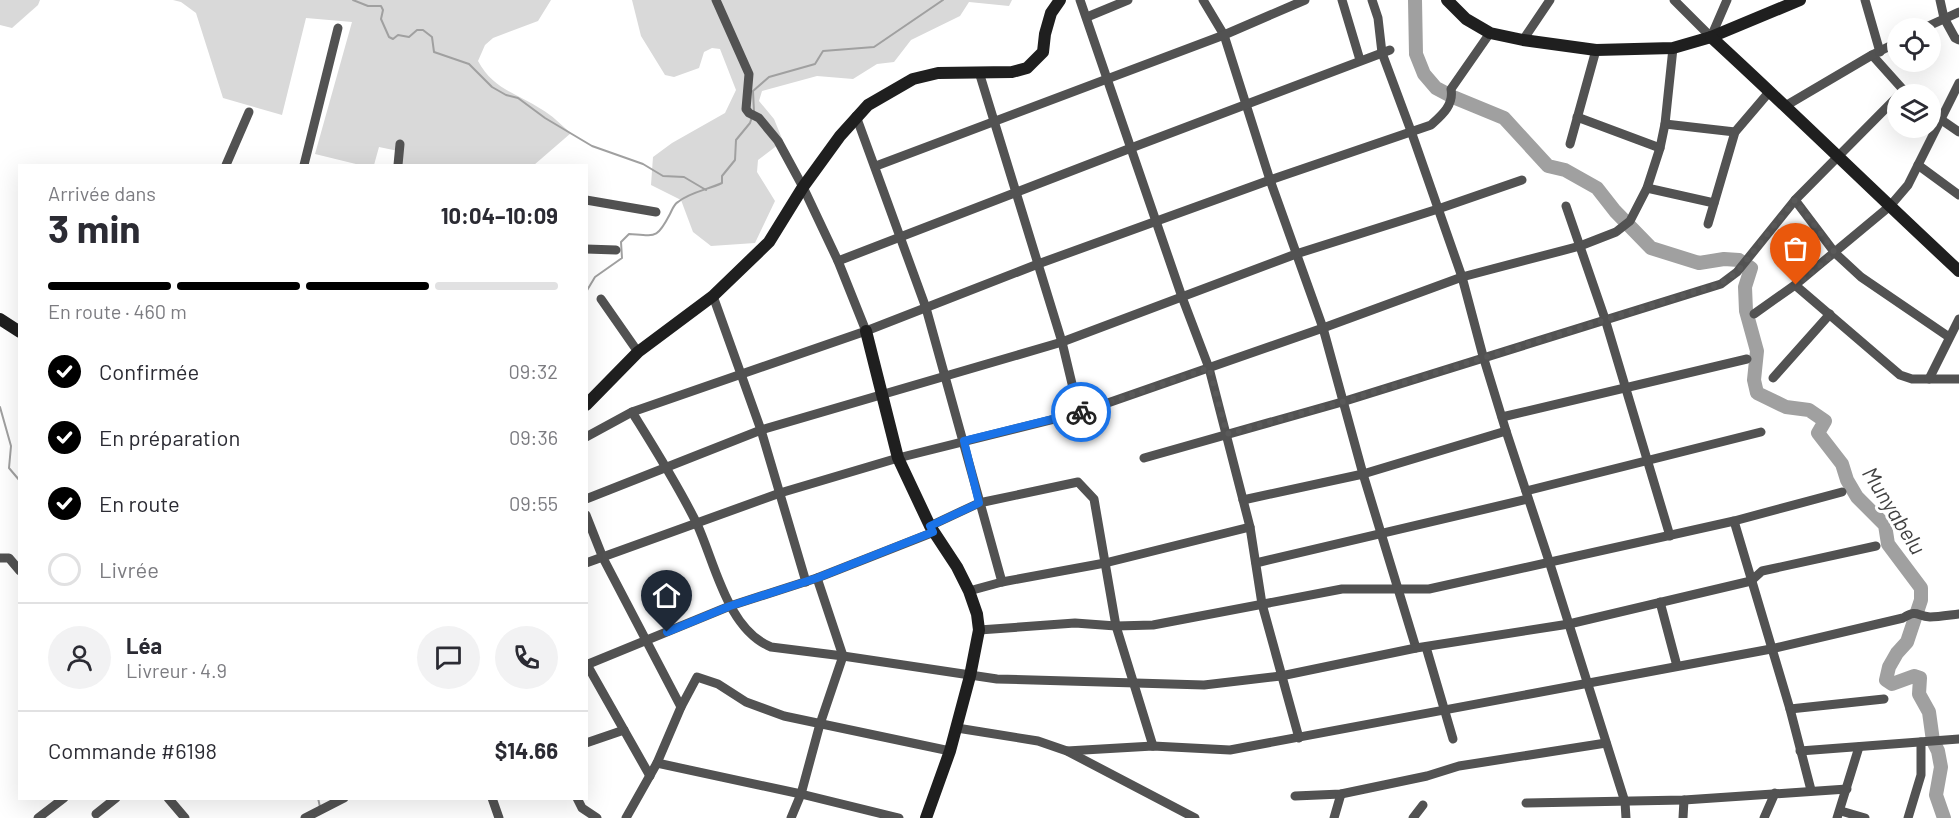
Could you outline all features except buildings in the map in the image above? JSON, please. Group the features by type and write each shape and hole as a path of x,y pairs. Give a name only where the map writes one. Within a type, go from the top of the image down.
{"street":[{"path":"716,0 749,74 746,109 759,118 778,141 838,261 866,331 880,394 898,458 932,529 957,567 977,614 979,630 970,676 950,752 926,818"},
{"path":"588,403 638,352 713,296 769,242 803,187 856,116 877,99 913,79 938,74 1012,72 1027,68 1043,52 1051,13 1060,0"},
{"path":"1080,0 1182,297 1209,368 1250,527 1262,604 1299,738"},
{"path":"1087,17 1128,0"},
{"path":"1203,0 1224,35 1270,180 1323,328 1342,402 1397,590 1444,709 1453,739"},
{"path":"876,166 1224,35 1305,0"},
{"path":"1342,0 1360,60"},
{"path":"1372,0 1411,131 1462,277 1506,431 1625,802 1626,818"},
{"path":"1447,0 1466,19 1490,33 1596,50 1673,48 1711,37 1795,1"},
{"path":"1523,40 1550,0"},
{"path":"1674,0 1959,271"},
{"path":"1711,37 1727,0"},
{"path":"1865,0 1876,53 1896,84"},
{"path":"1940,0 1944,18 1955,38 1959,40"},
{"path":"1941,20 1959,12"},
{"path":"304,164 338,28"},
{"path":"588,436 632,412 866,331 1038,264 1431,124 1445,113 1453,98 1451,89 1490,33"},
{"path":"588,562 780,493 898,458 1079,413 1462,277 1580,246 1627,224 1647,188 1660,148 1665,124 1673,48"},
{"path":"1787,105 1887,48"},
{"path":"1570,144 1596,50"},
{"path":"838,261 1131,147 1386,52"},
{"path":"979,72 1062,342 1079,413"},
{"path":"1959,83 1941,120 1959,132"},
{"path":"1708,224 1735,132 1770,91"},
{"path":"1144,458 1342,402 1483,356 1720,284 1737,272 1795,200 1887,109"},
{"path":"226,164 249,112"},
{"path":"856,116 926,308 1002,582"},
{"path":"1577,117 1660,148"},
{"path":"1665,124 1735,132"},
{"path":"1754,314 1796,285 1890,207 1908,185 1932,138"},
{"path":"398,164 400,144"},
{"path":"1918,165 1959,195"},
{"path":"588,498 761,430 1062,342 1296,254 1522,180"},
{"path":"1647,188 1714,203"},
{"path":"588,200 656,212"},
{"path":"1795,200 1835,253 1861,277 1949,338"},
{"path":"1566,206 1605,319 1670,536"},
{"path":"588,249 616,250"},
{"path":"1796,285 1900,375 1912,379 1959,379"},
{"path":"713,296 761,430 806,582"},
{"path":"601,299 638,352"},
{"path":"1773,378 1830,314"},
{"path":"0,319 18,331"},
{"path":"1929,379 1959,319"},
{"path":"1502,417 1747,359"},
{"path":"632,412 697,524 730,606 751,635 762,644 997,679 1204,685 1281,676 1421,648 1569,624 1751,581 1762,572 1876,546"},
{"path":"1243,500 1363,474 1506,431"},
{"path":"1256,563 1527,495 1647,460 1761,432"},
{"path":"588,664 730,606 817,578 932,529 979,503 1078,482 1094,499 1116,626 1153,746"},
{"path":"979,630 1075,623 1116,626 1153,625 1342,590 1429,589 1734,521 1842,492"},
{"path":"588,520 603,558 681,707"},
{"path":"1734,521 1790,709 1811,790"},
{"path":"969,591 1002,582 1105,563 1250,527"},
{"path":"0,558 9,558 18,569"},
{"path":"791,818 801,794 820,724 843,656 817,578"},
{"path":"1660,602 1677,666"},
{"path":"1067,751 1153,746 1230,750 1771,649 1916,613 1928,617 1959,614"},
{"path":"588,666 650,776"},
{"path":"626,818 657,763 681,707 697,677 718,684 746,702 784,716 950,752"},
{"path":"1790,709 1884,699"},
{"path":"957,728 1038,741 1067,751 1195,818"},
{"path":"588,742 624,730"},
{"path":"1800,751 1959,739"},
{"path":"1908,818 1921,775 1923,741"},
{"path":"1295,796 1341,794 1427,777 1459,766 1606,743"},
{"path":"1859,747 1839,814 1865,818"},
{"path":"657,763 899,818"},
{"path":"1526,803 1684,800 1848,789"},
{"path":"1764,818 1775,793"},
{"path":"1334,818 1341,794"},
{"path":"38,818 61,800"},
{"path":"96,814 114,800"},
{"path":"169,800 179,816"},
{"path":"305,818 340,800"},
{"path":"493,800 499,818"},
{"path":"578,800 582,808 597,818"},
{"path":"1683,818 1684,800"},
{"path":"1413,818 1423,805"}],"shaded area":[{"path":"0,0 40,0 38,5 12,28 0,25"},
{"path":"173,0 551,0 538,21 493,38 485,45 478,61 498,84 545,111 571,133 535,164 402,164 403,152 379,147 374,164 356,164 315,154 352,22 306,18 282,115 223,98 196,13 181,2"},
{"path":"632,0 1012,0 1009,6 969,2 960,16 911,40 894,62 877,64 853,79 817,76 762,91 759,101 774,119 783,141 758,160 757,172 775,201 755,243 711,246 693,232 681,200 651,185 653,157 672,143 725,113 736,90 720,49 712,48 704,52 699,68 674,77 665,75 641,36"}],"waterway":[{"path":"353,0 368,6 381,6 383,10 381,19 389,37 393,39 398,35 409,37 417,30 423,30 432,37 434,52 469,64 492,87 506,95 518,98 545,118 592,146 643,164 663,176 684,177 706,190"},
{"path":"754,112 753,91 769,77 815,64 823,51 874,47 943,0"},
{"name":"Munyabelu","path":"1415,0 1416,54 1424,74 1436,88 1504,118 1548,166 1565,170 1597,188 1615,211 1651,248 1699,263 1724,259 1739,260 1751,268 1745,287 1746,311 1757,351 1754,380 1757,393 1786,407 1809,410 1825,421 1818,433 1842,464 1847,480 1857,497 1885,525 1888,544 1921,588 1921,600 1907,642 1889,667 1886,680 1892,684 1914,676 1920,678 1919,694 1929,712 1933,741 1938,751 1941,767 1936,795 1944,818"},
{"path":"588,289 595,277 622,258 621,242 629,234 655,234 662,228 677,203 688,196 722,183 722,176 735,160 736,140 752,117"},
{"path":"0,407 11,446 9,468 18,479"},
{"path":"318,800 320,807"}],"way so far":[{"path":"1081,412 1209,368 1227,434 1342,402 1483,356 1720,284 1737,272 1795,200 1835,253 1796,285"}],"route":[{"path":"667,632 730,606 817,578 933,532 930,526 979,503 964,441 1081,412"}]}
